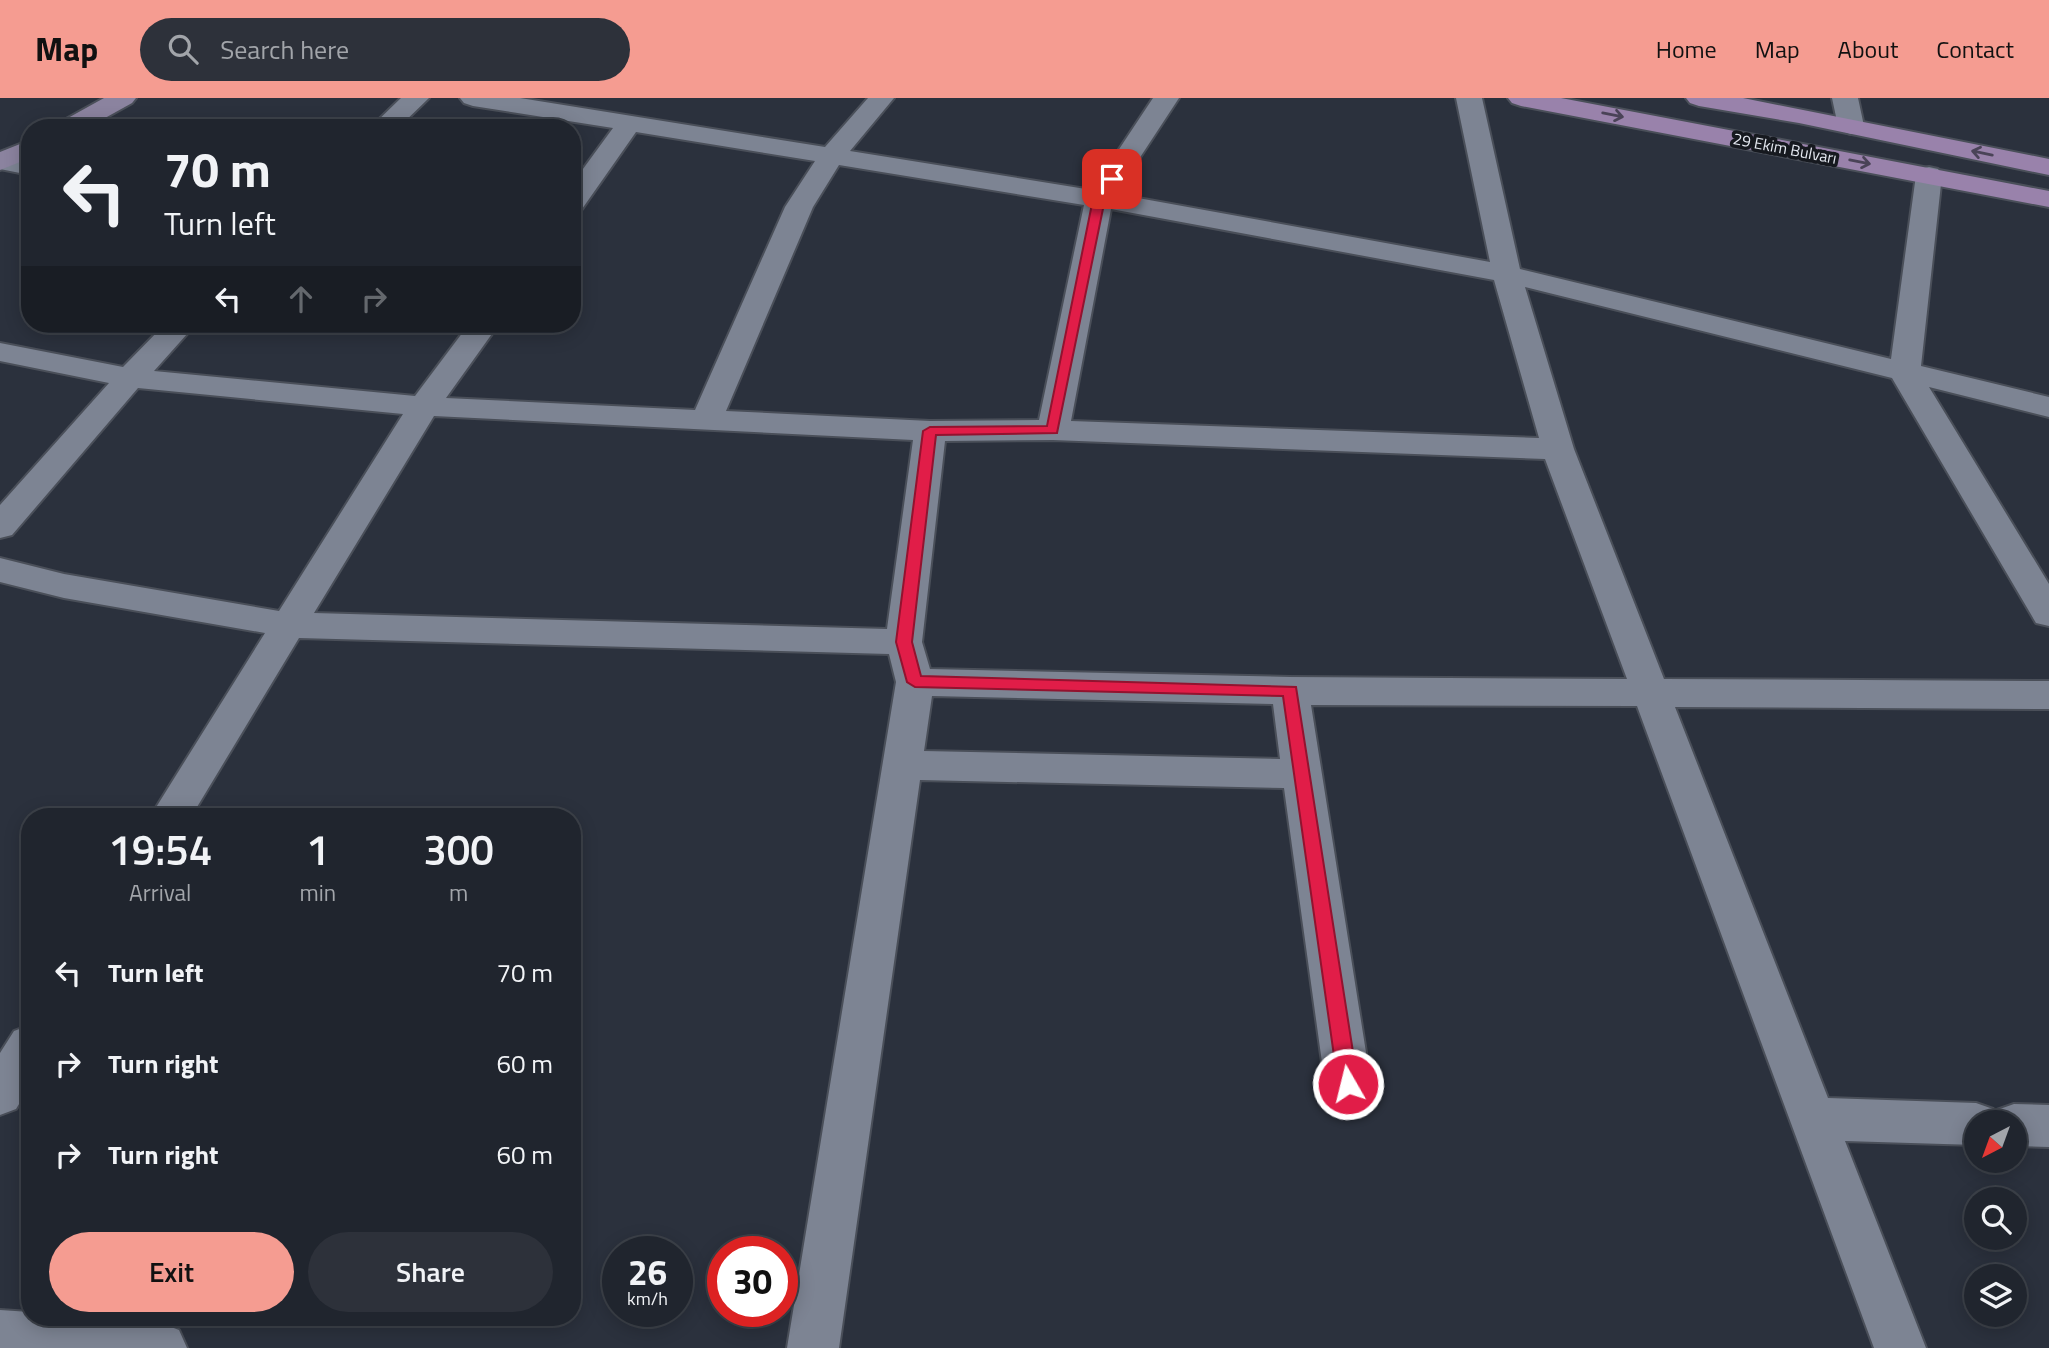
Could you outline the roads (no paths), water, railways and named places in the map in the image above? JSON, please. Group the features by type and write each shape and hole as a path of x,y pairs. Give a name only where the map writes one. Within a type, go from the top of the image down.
{"main road":[{"name":"29 Ekim Bulvarı","path":"1521,98 2049,199"},
{"name":"29 Ekim Bulvarı","path":"1699,98 2049,167"}],"street":[{"path":"84,119 122,98"},
{"path":"393,119 416,98"},
{"path":"473,98 595,117 625,110 833,154 1099,199 1507,274 2049,407"},
{"path":"707,419 799,207 833,154 881,98"},
{"path":"1053,430 1099,199 1166,98"},
{"path":"1469,98 1507,274 1558,449 1900,1348"},
{"path":"1845,98 1851,126"},
{"path":"581,187 625,110"},
{"path":"1,162 21,152"},
{"path":"1,162 21,165"},
{"path":"1929,175 1905,373 2049,614"},
{"path":"0,527 172,333"},
{"path":"176,808 424,406 477,333"},
{"path":"0,352 130,378 424,406 930,431 1053,430 1558,449"},
{"path":"813,1348 902,765 930,431"},
{"path":"0,570 64,586 288,625 909,662 1290,691 2049,695"},
{"path":"1290,691 1348,1084"},
{"path":"902,765 1303,774"},
{"path":"2,1087 21,1058"},
{"path":"1813,1119 1964,1124"},
{"path":"2027,1125 2049,1126"},
{"path":"0,1335 161,1348"}]}
